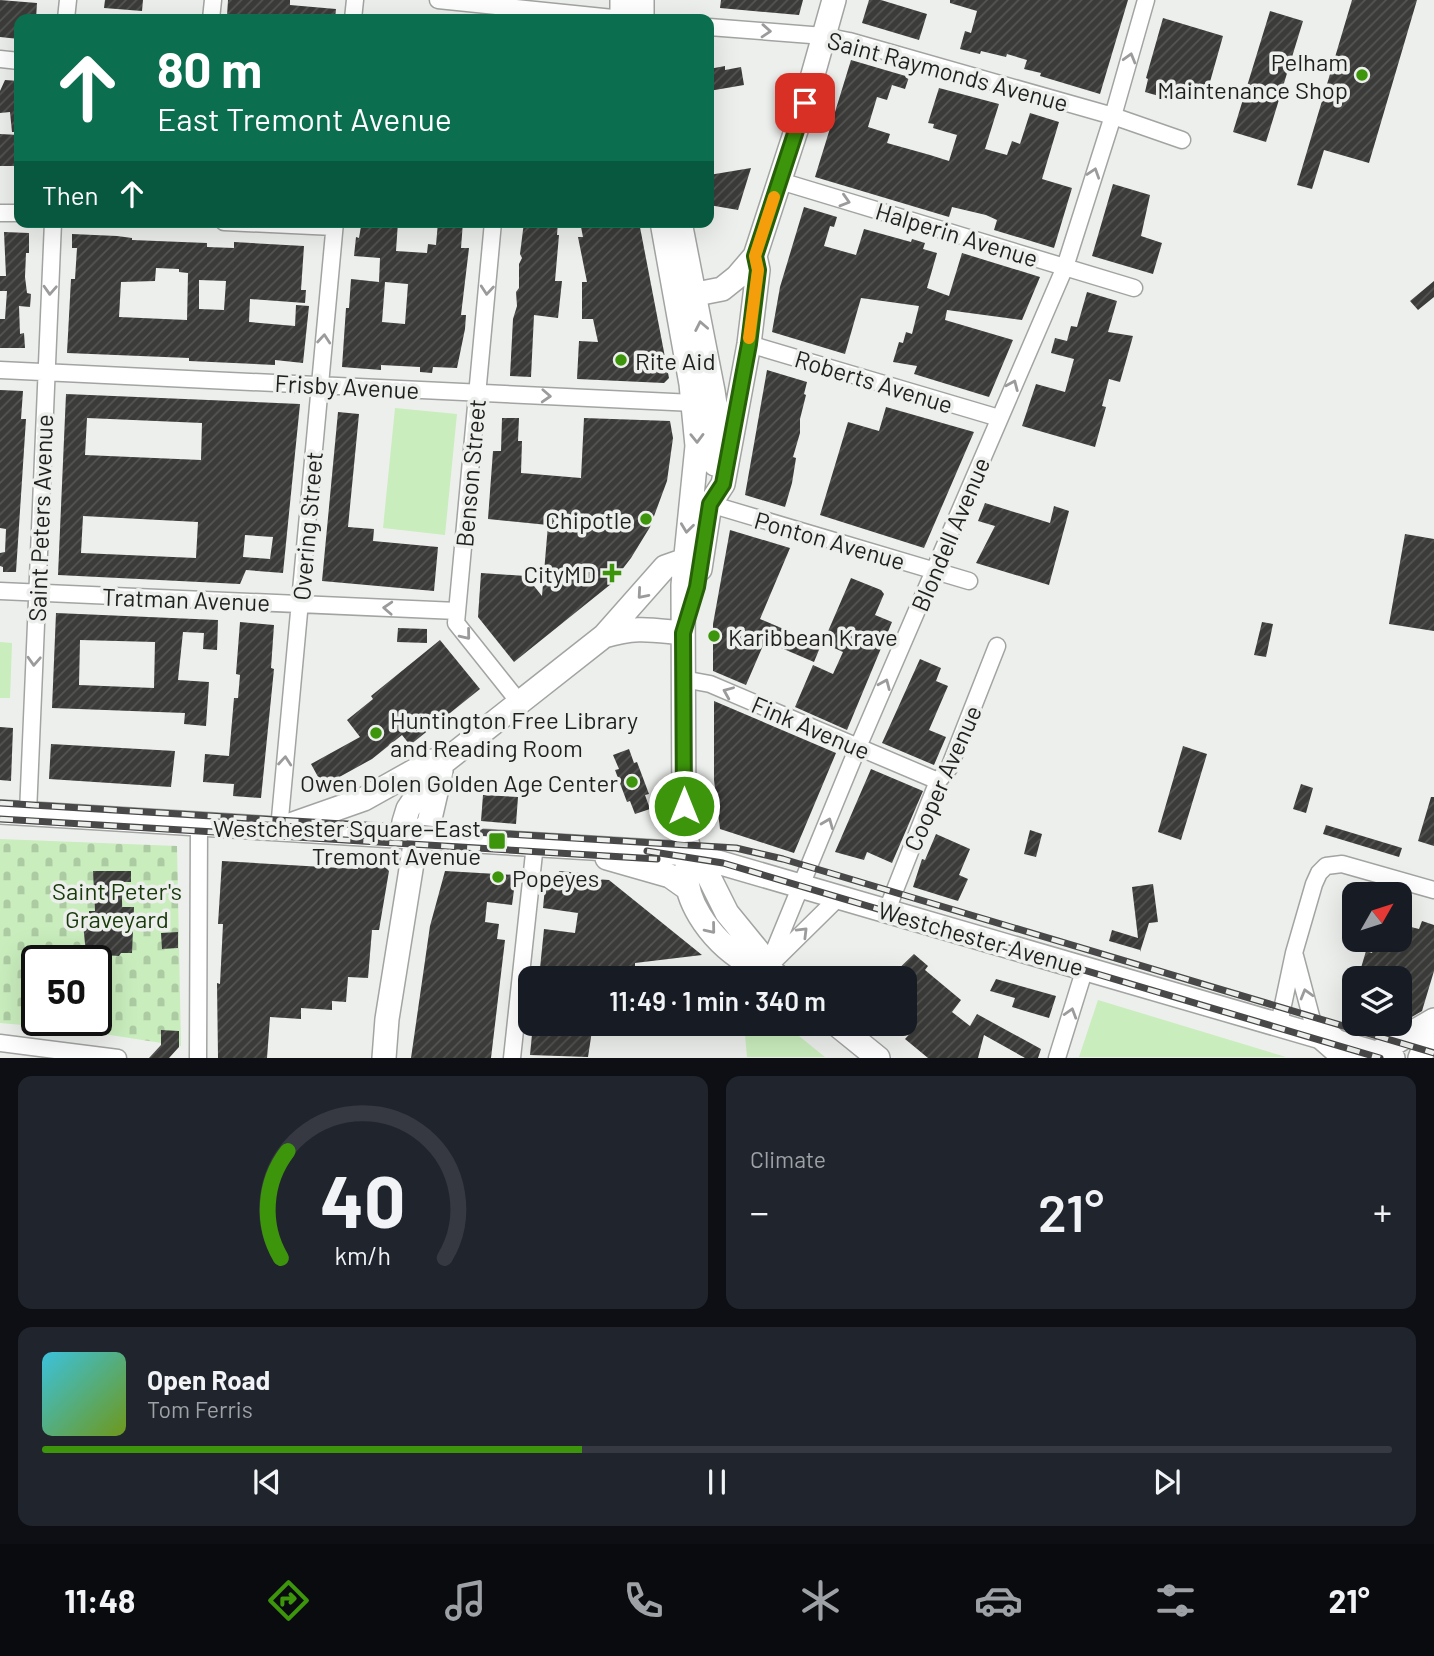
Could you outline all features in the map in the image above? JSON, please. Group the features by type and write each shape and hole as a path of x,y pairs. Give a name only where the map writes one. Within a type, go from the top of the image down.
{"highway":[{"path":"1321,1036 1373,1056"}],"main road":[{"path":"685,297 722,289 732,282 755,256 834,0"},
{"path":"664,228 717,418 713,482 706,498 693,557 683,633 684,829 690,854 706,871 727,913 769,966"},
{"path":"680,228 697,446 706,498"},
{"path":"706,498 723,484 749,344 758,270 755,256"},
{"path":"416,838 404,822 408,809 435,769 604,636 665,568 693,557"},
{"path":"604,636 627,629 645,628 683,633"},
{"path":"279,829 364,799 432,761 447,759"},
{"path":"384,1058 387,1019 416,838 429,823 438,778 447,759"},
{"path":"431,811 464,840"},
{"name":"Westchester Avenue","path":"0,812 690,854 1321,1036"},
{"name":"Westchester Avenue","path":"564,846 670,876 687,888"},
{"path":"690,854 685,868 687,888 700,916 715,936 748,963 756,966"},
{"path":"1373,1056 1434,1021"},
{"path":"1420,1058 1434,1021"},
{"path":"851,1036 878,1058"}],"street":[{"path":"438,0 567,14"},
{"name":"Blondell Avenue","path":"776,966 802,886 858,747 1065,267 1146,0"},
{"name":"Saint Raymonds Avenue","path":"714,27 824,36 1113,116 1182,140"},
{"name":"Halperin Avenue","path":"780,181 1134,288"},
{"name":"Saint Peters Avenue","path":"28,813 53,228"},
{"name":"Overing Street","path":"279,829 334,228"},
{"name":"Benson Street","path":"492,228 456,623 519,702"},
{"name":"Roberts Avenue","path":"749,344 999,418"},
{"name":"Frisby Avenue","path":"0,370 694,403"},
{"name":"Ponton Avenue","path":"706,498 969,580"},
{"name":"Tratman Avenue","path":"0,591 457,611"},
{"name":"Cooper Avenue","path":"887,911 937,781 949,768 997,646"},
{"name":"Fink Avenue","path":"683,679 710,684 937,781"},
{"path":"198,1058 199,824"},
{"path":"512,1058 535,844"},
{"path":"1279,1024 1294,953 1314,884 1326,866 1342,864 1434,890"},
{"path":"780,966 839,897"},
{"path":"1294,953 1321,1036"},
{"path":"1057,1058 1085,968"},
{"path":"0,1043 118,1058"}],"green space":[{"path":"395,408 457,414 445,535 383,528"},
{"path":"0,642 12,643 10,698 0,698"},
{"name":"Saint Peter's Graveyard","path":"0,839 177,846 181,1046 112,1035 112,945 21,945 21,1025 0,1023"},
{"path":"1098,1000 1286,1057 1079,1057"},
{"path":"745,1036 799,1036 825,1057 747,1057"}],"building":[{"path":"0,0 37,3 36,14 14,14 14,38 0,37"},
{"path":"105,0 143,0 142,11 104,8"},
{"path":"228,0 290,0 290,5 336,9 336,14 227,14"},
{"path":"721,0 803,0 799,15 720,8"},
{"path":"869,0 881,0 927,14 919,40 862,23"},
{"path":"950,0 1128,0 1100,94 1024,69 1027,60 1007,54 1006,57 960,49 965,31 971,33 977,11 950,3"},
{"name":"Pelham Maintenance Shop","path":"1352,0 1417,0 1369,163 1324,150 1312,189 1297,185"},
{"path":"1270,11 1303,21 1266,142 1233,132"},
{"path":"1163,18 1223,36 1206,96 1180,88 1176,101 1145,92 1146,78"},
{"path":"851,60 909,77 905,89 892,85 887,100 877,97 868,127 890,134 887,143 949,161 957,135 933,128 934,124 928,123 939,88 999,104 985,149 1007,155 1012,141 1020,144 1030,113 1059,122 1042,179 1072,188 1054,248 994,230 997,220 986,215 952,207 949,217 815,177"},
{"path":"725,66 725,70 741,67 744,85 714,90 714,68"},
{"path":"5,80 14,81 14,132 10,112 0,113 0,91"},
{"path":"0,134 14,135 14,166 0,166"},
{"path":"751,168 738,210 714,206 714,174"},
{"path":"1113,184 1150,195 1141,236 1162,243 1153,274 1092,256"},
{"path":"804,207 837,217 834,227 830,226 824,246 856,255 864,229 911,242 912,239 925,243 923,249 937,253 927,288 949,296 962,253 1040,277 1022,320 947,310 945,320 1013,340 989,397 914,374 917,366 893,362 899,342 903,343 906,332 912,334 919,306 861,298 845,354 772,332 780,287"},
{"path":"361,228 398,228 396,251 427,253 428,244 436,245 437,228 463,228 461,248 469,248 461,315 466,315 465,329 457,368 433,367 432,373 420,372 420,367 381,365 381,370 342,367 351,279 379,282 380,258 354,256 356,237 359,238","holes":["385,282 408,284 405,324 382,322"]},
{"path":"523,228 558,228 555,281 562,281 558,318 534,315 531,377 510,376 513,319 522,258 520,254"},
{"path":"581,228 640,228 669,378 664,383 577,379 579,341 598,342 593,319 582,319 582,282 587,282 578,237 583,237"},
{"path":"4,232 29,233 25,277 27,293 31,294 30,307 19,306 20,334 24,333 25,348 0,348 0,319 5,319 7,291 0,291 0,276 6,276"},
{"path":"72,234 207,243 207,247 234,248 234,242 304,246 301,290 306,290 305,303 250,299 249,322 295,326 296,305 309,306 303,363 275,360 275,365 67,353 71,279 75,279 77,248 72,248","holes":["156,268 179,269 179,272 188,273 187,320 119,317 121,282 155,281","199,280 226,281 224,310 199,309"]},
{"path":"1434,281 1434,297 1418,310 1410,301"},
{"path":"1087,292 1117,301 1108,332 1133,336 1120,382 1109,379 1102,406 1106,407 1095,447 1022,426 1036,384 1065,392 1074,359 1051,353 1055,338 1067,341 1071,326 1077,327"},
{"path":"767,370 807,382 800,433 793,457 796,458 792,483 785,507 745,495"},
{"path":"0,390 23,391 21,419 26,419 16,572 3,572 3,567 0,566 0,553 5,552 6,529 0,528"},
{"path":"66,394 300,404 283,573 246,570 240,584 58,575","holes":["87,418 202,423 201,460 85,455","83,516 198,522 196,558 81,553","245,535 273,537 270,559 243,557"]},
{"path":"886,407 974,432 924,548 820,515 848,422 879,431"},
{"path":"338,412 359,414 348,527 374,529 373,541 438,547 434,591 322,581"},
{"path":"502,418 519,418 518,441 522,441 521,473 581,478 584,418 670,421 673,438 667,481 650,527 631,558 611,584 514,662 478,617 481,573 526,576 542,596 548,525 488,519 493,451 501,451"},
{"path":"985,503 1050,523 1054,506 1069,511 1049,585 976,563 995,526 978,521"},
{"path":"730,530 790,548 760,619 821,645 814,662 765,641 746,685 713,671 713,624"},
{"path":"1405,534 1434,539 1434,631 1389,624"},
{"path":"851,578 881,590 884,594 875,615 892,622 847,730 795,707 813,665 833,674 843,652 823,643"},
{"path":"56,613 218,620 217,650 203,649 204,633 183,632 178,680 209,682 206,726 184,724 185,713 52,708","holes":["80,640 155,642 154,688 79,685"]},
{"path":"240,622 274,625 271,668 274,669 261,798 233,796 234,784 203,782 205,754 229,756 234,698 238,698 240,675 236,674"},
{"path":"1262,622 1273,624 1266,657 1254,655"},
{"path":"398,628 427,629 427,643 397,642"},
{"path":"440,640 480,689 410,745 402,735 372,759 323,786 311,764 360,737 347,720 373,699 371,696"},
{"path":"920,659 941,668 936,681 948,686 929,730 946,737 934,765 882,743"},
{"path":"714,701 836,753 794,853 720,829 714,780"},
{"path":"0,727 13,728 11,781 0,780"},
{"path":"51,744 175,751 171,787 49,779"},
{"path":"1183,746 1207,754 1181,840 1158,832"},
{"name":"Owen Dolen Golden Age Center","path":"629,749 649,794 645,795 650,809 635,814 630,801 627,802 615,770 619,769 613,755"},
{"path":"871,769 923,791 892,863 867,852 864,860 835,852"},
{"path":"1301,784 1313,788 1306,813 1293,809"},
{"path":"483,795 518,797 516,824 481,821"},
{"path":"1431,797 1434,797 1434,846 1418,841"},
{"path":"1326,825 1402,848 1399,857 1323,834"},
{"path":"1030,830 1042,834 1036,857 1024,854"},
{"path":"936,834 970,849 959,875 968,879 958,901 913,887 922,859 925,860"},
{"path":"222,861 358,869 358,865 385,867 389,871 379,930 372,930 368,978 348,977 346,1002 332,1001 332,1010 301,1008 301,1019 270,1017 267,1058 218,1058 217,983 220,984 223,924 218,924"},
{"path":"93,871 131,871 131,882 122,882 122,907 134,907 132,953 112,956 112,945 85,945 83,923 89,923 89,911 95,911"},
{"path":"445,871 516,875 512,905 487,902 485,922 499,924 497,939 505,940 491,1058 411,1058 430,926"},
{"path":"559,871 581,873 580,878 609,880 702,955 635,963 635,966 540,966 544,929 575,933 578,913 543,908 546,877 558,877"},
{"path":"1153,884 1158,922 1149,923 1140,952 1109,941 1112,930 1138,938 1132,887"},
{"path":"1422,921 1434,925 1434,971 1422,1011 1412,1017 1412,966 1362,966 1366,952 1412,952 1412,927 1419,929"},
{"path":"178,932 178,948 162,949 161,933"},
{"path":"914,954 928,966 925,970 961,1000 952,1012 970,1026 977,1014 1041,1049 1038,1058 1025,1058 984,1035 978,1058 928,1058 905,1039 908,1036 917,1036 917,966 902,966"},
{"path":"996,979 1056,996 1049,1018 1012,1007 1015,998 990,991"},
{"path":"161,1030 179,1031 179,1047 169,1058 149,1058 161,1045"},
{"path":"532,1036 591,1036 588,1057 530,1055"}],"railway":[{"path":"0,803 736,848 783,859 1434,1053"},
{"path":"0,819 657,859"},
{"path":"647,851 723,863 1380,1058"}],"slow traffic":[{"path":"749,338 758,270 755,256 774,197"}],"place":[{"name":"Pelham Maintenance Shop","path":"1362,75"},
{"name":"Rite Aid","path":"621,360"},
{"name":"Chipotle","path":"646,519"},
{"name":"CityMD","path":"612,573"},
{"name":"Karibbean Krave","path":"714,636"},
{"name":"Huntington Free Library and Reading Room","path":"376,733"},
{"name":"Owen Dolen Golden Age Center","path":"632,782"},
{"name":"Westchester Square–East Tremont Avenue","path":"497,841"},
{"name":"Popeyes","path":"498,877"}],"route":[{"path":"684,806 683,633 697,587 710,504 723,484 735,422 749,344 758,270 755,256 805,103"}]}
